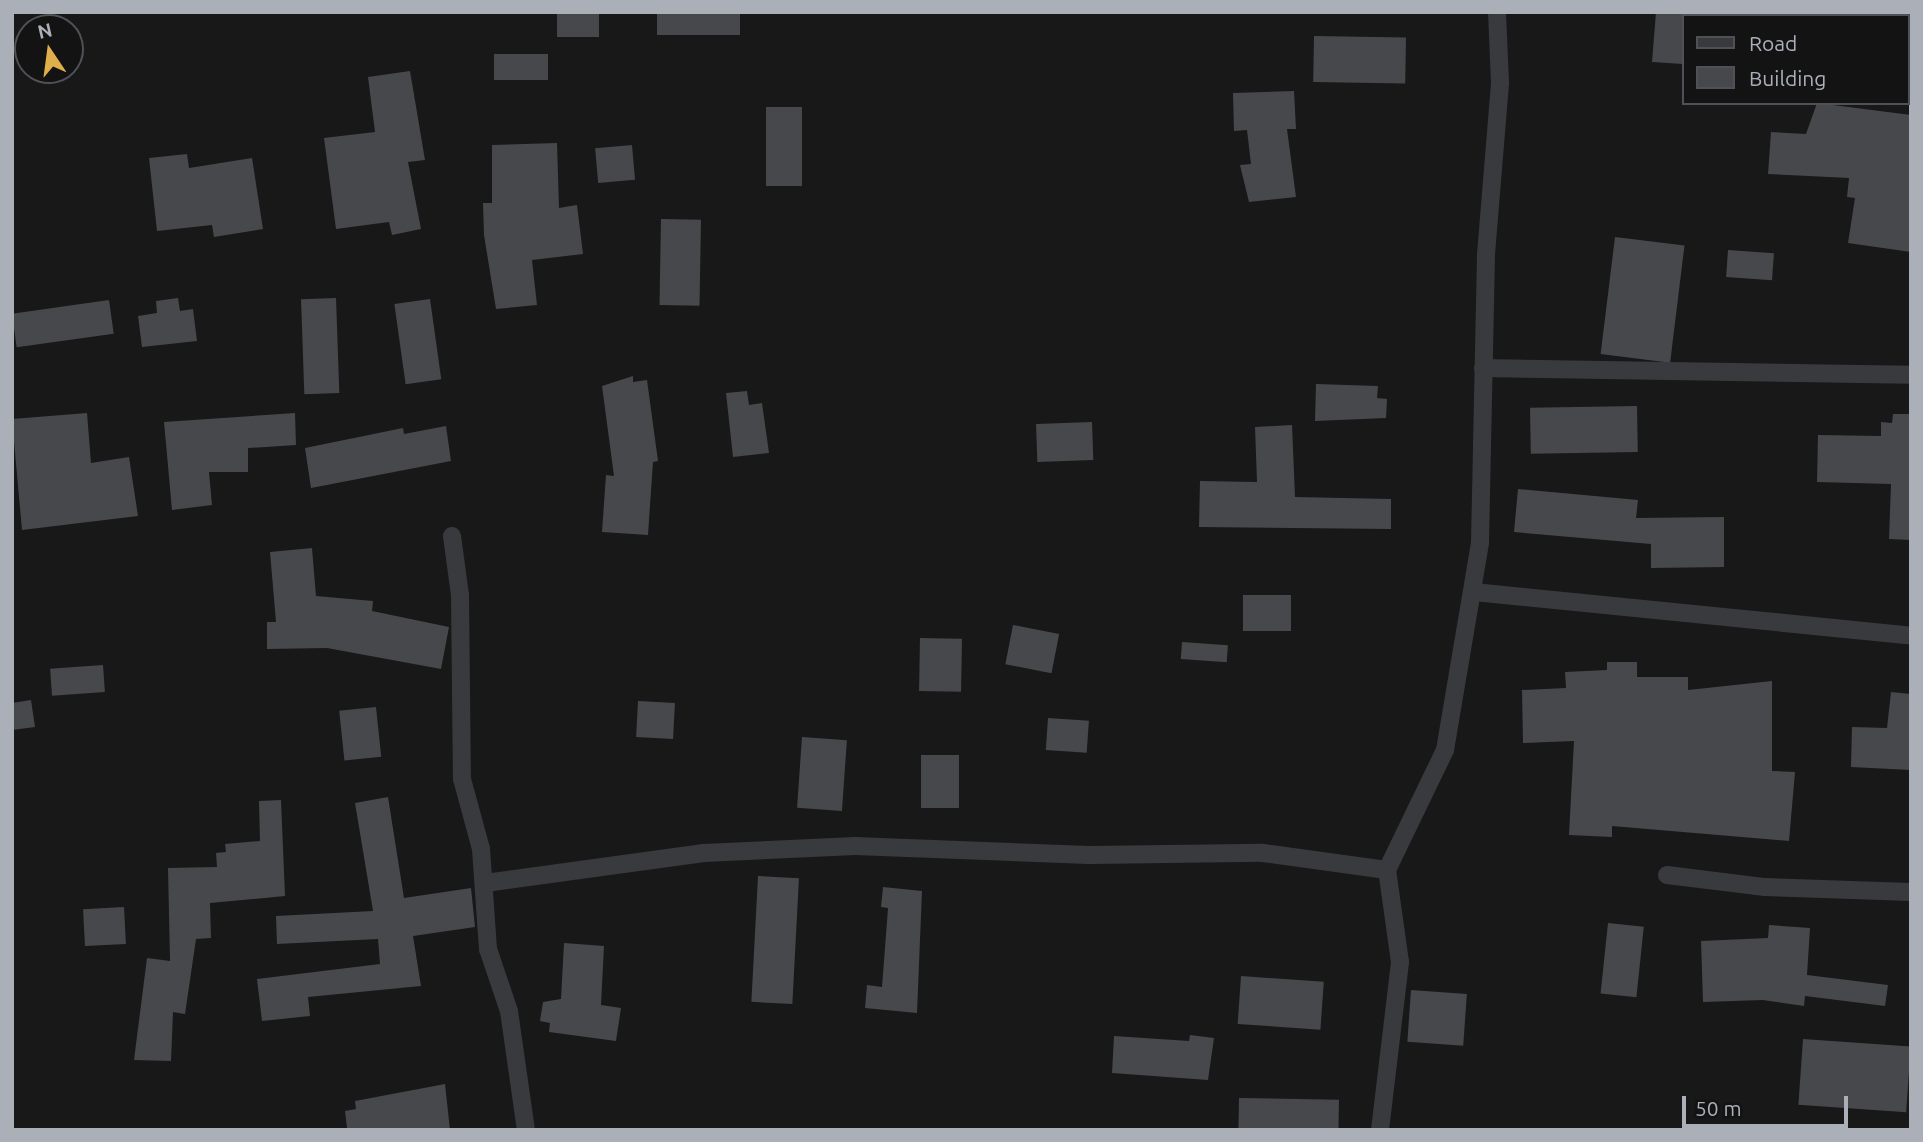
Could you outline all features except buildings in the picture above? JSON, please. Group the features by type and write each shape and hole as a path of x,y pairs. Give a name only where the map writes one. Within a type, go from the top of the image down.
{"street":[{"path":"1380,1130 1400,962 1387,870 1445,750 1474,592 1483,368 1500,83 1497,12"},
{"path":"1483,368 1911,375"},
{"path":"452,536 460,595 462,779 485,883 488,949 509,1011 526,1130"},
{"path":"1474,592 1911,636"},
{"path":"485,883 704,853 855,846 1089,855 1218,851 1313,857 1387,870"},
{"path":"1667,875 1765,887 1911,892"}]}
